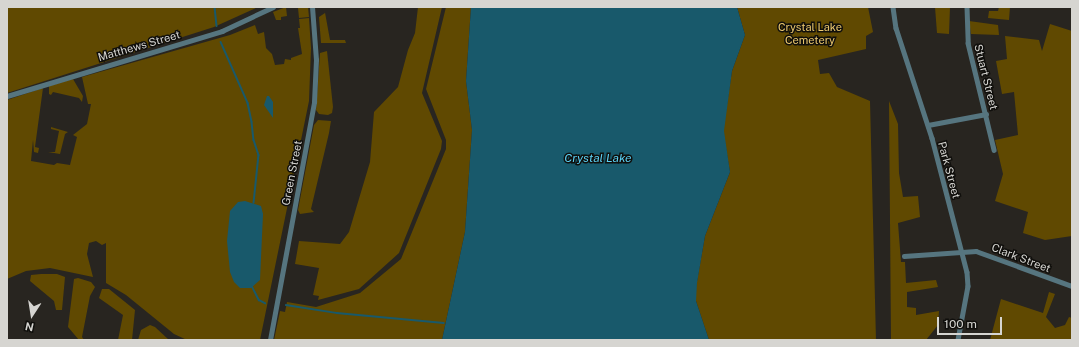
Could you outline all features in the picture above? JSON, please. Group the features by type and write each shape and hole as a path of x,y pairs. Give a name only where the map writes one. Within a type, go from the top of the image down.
{"street":[{"name":"Matthews Street","path":"7,96 219,32 274,7"},
{"name":"Green Street","path":"270,340 314,102 316,60 312,7"},
{"name":"Park Street","path":"893,7 896,28 928,125 962,250 968,284 958,340"},
{"name":"Stuart Street","path":"967,7 967,36 994,150"},
{"path":"928,125 986,114"},
{"name":"Clark Street","path":"904,256 962,250 992,256 1072,286"}],"green space":[{"path":"7,7 258,7 214,27 7,93"},
{"path":"286,7 287,16 281,17 281,20 276,20 273,12"},
{"path":"294,7 308,7 309,17 299,18 298,8"},
{"path":"324,7 330,40 345,40 346,43 321,43 319,17 325,13"},
{"path":"418,7 442,7 422,93 442,141 441,149 399,253 359,289 318,300 319,296 313,295 319,268 295,264 299,241 340,244 349,232 370,162 374,112 398,87 408,50 415,33"},
{"path":"446,7 471,7 466,81 472,130 465,232 442,340 274,340 280,311 285,312 287,302 316,307 360,293 401,259 446,149 446,140 426,89"},
{"name":"Crystal Lake Cemetery","path":"737,7 868,7 873,32 866,36 866,49 818,60 820,74 829,73 837,87 870,101 876,340 709,340 696,301 696,287 705,236 730,172 723,131 732,71 745,35"},
{"path":"935,7 950,7 949,34 937,33"},
{"path":"999,7 1010,7 1009,20 988,18 989,11 998,11"},
{"path":"309,18 311,48 309,101 260,340 187,340 174,334 126,295 106,283 106,243 102,245 96,241 89,243 87,254 93,277 50,268 26,271 7,279 7,100 43,88 35,147 39,148 38,153 34,152 33,140 31,161 54,165 57,163 70,165 77,137 73,135 87,124 91,104 88,104 82,77 230,35 255,25 258,34 264,32 266,48 272,54 275,65 284,64 285,59 291,60 291,58 302,54 298,28 300,28 299,19"},
{"path":"969,21 998,25 999,35 971,34"},
{"path":"1050,24 1072,31 1072,236 1045,240 1023,233 1028,212 995,201 1003,174 995,140 1018,135 1014,92 1002,94 996,61 1007,59 1005,36 1039,40 1042,51"},
{"path":"327,51 333,107 332,113 328,115 319,114 316,110 320,53"},
{"path":"73,79 83,96 82,102 79,98 53,92 51,95 49,94 49,86"},
{"path":"889,101 898,124 899,173 903,197 918,196 920,217 898,223 901,262 905,262 906,283 936,280 938,287 907,292 907,307 916,308 916,315 939,311 938,325 926,340 891,340"},
{"path":"318,120 331,121 311,209 314,212 300,214 298,210 314,125"},
{"path":"51,127 68,132 65,134 60,154 48,152 55,152 59,131 51,129"},
{"path":"57,274 65,277 62,310 56,310 54,301 30,281 31,275"},
{"path":"78,278 91,282 95,287 90,296 82,337 84,340 79,340 68,327 74,279"},
{"path":"102,289 109,289 135,310 132,340 118,340 123,315 99,298"},
{"path":"1049,292 1055,294 1046,317 1055,328 1065,325 1069,317 1072,318 1072,340 990,340 1001,299 1043,313"},
{"path":"150,325 155,327 169,340 138,340 141,330"}],"water":[{"name":"Crystal Lake","path":"471,7 737,7 745,35 732,71 724,131 730,172 705,236 697,283 696,301 709,340 442,340 465,232 472,130 466,81"},
{"path":"267,96 269,96 273,102 273,118 264,105"},
{"path":"245,201 261,206 263,214 260,280 251,288 240,288 234,282 230,272 227,241 230,211 238,202"}],"waterway":[{"path":"215,7 217,26"},
{"path":"221,42 248,103 254,140 259,155 254,203"},
{"path":"252,286 259,300 265,303"},
{"path":"286,305 337,313 444,323"}]}
